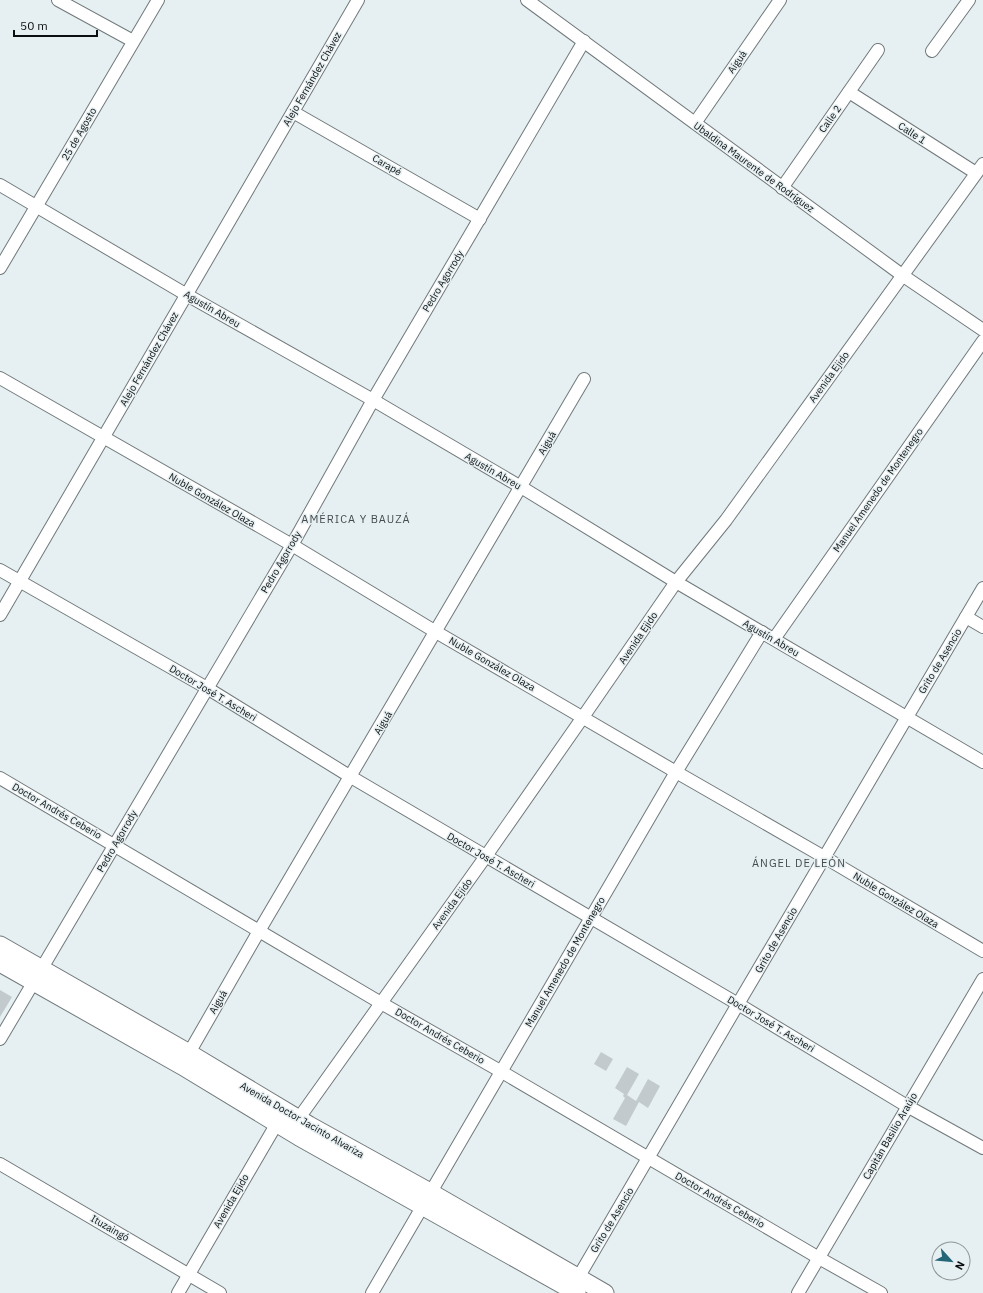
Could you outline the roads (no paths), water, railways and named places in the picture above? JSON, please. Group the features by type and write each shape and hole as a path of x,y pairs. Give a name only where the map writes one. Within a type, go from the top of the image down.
{"main road":[{"name":"Avenida Doctor Jacinto Alvariza","path":"0,945 38,976 280,1116 299,1137 426,1199"},
{"name":"Avenida Doctor Jacinto Alvariza","path":"0,963 38,976"},
{"name":"Avenida Doctor Jacinto Alvariza","path":"280,1116 299,1118 426,1199 574,1288 605,1293"}],"street":[{"path":"58,0 132,41"},
{"name":"25 de Agosto","path":"0,268 132,41 158,0"},
{"name":"Alejo Fernández Chávez","path":"0,615 358,0"},
{"name":"Ubaldina Maurente de Rodríguez","path":"527,0 902,275 983,330"},
{"name":"Aiguá","path":"694,123 780,0"},
{"path":"932,51 969,0"},
{"name":"Pedro Agorrody","path":"0,1039 292,545 373,400 584,41"},
{"name":"Calle 2","path":"782,188 878,50"},
{"name":"Calle 1","path":"849,92 979,169"},
{"name":"Carapé","path":"293,112 480,219"},
{"name":"Avenida Ejido","path":"299,1118 486,856 676,582 726,520 979,169"},
{"name":"Agustín Abreu","path":"0,185 187,295 373,400 521,487 676,582 983,762"},
{"name":"Manuel Amenedo de Montenegro","path":"774,639 983,341"},
{"name":"Nuble González Olaza","path":"0,378 292,545 436,632 983,951"},
{"name":"Aiguá","path":"185,1060 259,931 584,379"},
{"name":"Doctor José T. Ascheri","path":"0,570 207,688 351,777 738,1004 907,1106 983,1148"},
{"name":"Grito de Asencio","path":"574,1288 738,1004 983,588"},
{"path":"966,617 983,627"},
{"name":"Manuel Amenedo de Montenegro","path":"372,1293 676,772 762,632"},
{"name":"Doctor Andrés Ceberio","path":"0,778 259,931 881,1293"},
{"name":"Capitán Basilio Araújo","path":"798,1293 983,979"},
{"name":"Avenida Ejido","path":"178,1293 280,1116"},
{"name":"Ituzaingó","path":"0,1164 220,1293"}],"district":[{"name":"AMÉRICA Y BAUZÁ","path":"356,519"},
{"name":"ÁNGEL DE LEÓN","path":"799,863"}]}
